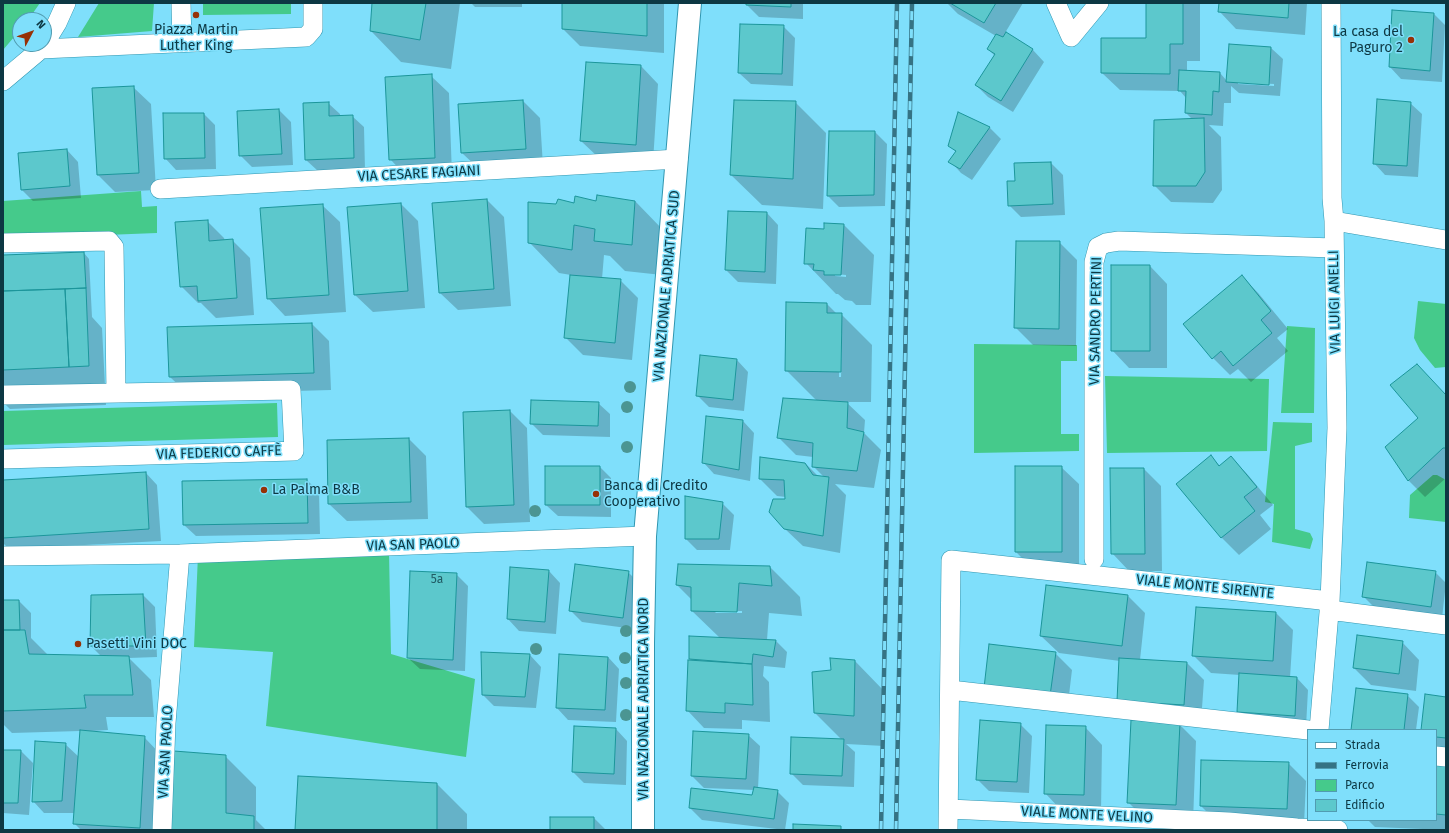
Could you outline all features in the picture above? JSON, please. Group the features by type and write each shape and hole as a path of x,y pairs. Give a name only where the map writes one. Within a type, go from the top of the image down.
{"main road":[{"name":"VIA NAZIONALE ADRIATICA SUD","path":"644,568 645,536 690,3"},
{"name":"VIA NAZIONALE ADRIATICA NORD","path":"643,830 644,568"}],"street":[{"path":"52,31 66,3"},
{"path":"181,3 182,42"},
{"path":"52,48 306,37 313,29 313,3"},
{"path":"1056,3 1071,36 1099,3"},
{"name":"VIA LUIGI ANELLI","path":"1329,605 1337,428 1334,221 1332,198 1331,3"},
{"path":"3,81 37,52"},
{"name":"VIA CESARE FAGIANI","path":"160,189 678,159"},
{"path":"1334,221 1446,240"},
{"path":"3,243 109,241 114,247 116,393"},
{"name":"VIA SANDRO PERTINI","path":"1094,559 1094,262 1098,247 1106,243 1119,241 1334,248"},
{"name":"VIA FEDERICO CAFFÈ","path":"3,395 291,390 294,451 3,459"},
{"name":"VIA SAN PAOLO","path":"3,556 180,554 645,536"},
{"name":"VIA SAN PAOLO","path":"162,830 166,723 180,554"},
{"name":"VIALE MONTE SIRENTE","path":"950,690 951,560 1329,605 1446,626"},
{"path":"1319,729 1329,605"},
{"path":"948,830 950,690 1307,730"},
{"name":"VIALE MONTE VELINO","path":"949,809 1229,822 1297,828 1325,827"}],"green space":[{"path":"3,3 40,3 34,12 12,12 12,39 3,50"},
{"path":"99,3 154,3 152,31 78,37"},
{"path":"203,3 291,3 291,14 203,15"},
{"path":"141,191 142,207 157,206 157,233 3,239 3,201"},
{"path":"1418,301 1446,304 1446,367 1435,368 1420,350 1414,338"},
{"path":"1287,326 1315,328 1314,413 1281,413"},
{"path":"974,344 1077,345 1077,361 1061,361 1061,434 1079,434 1079,451 974,453"},
{"path":"1105,376 1269,379 1267,451 1107,453"},
{"path":"277,403 278,437 3,445 3,411"},
{"path":"1273,422 1312,423 1312,442 1295,446 1295,529 1310,533 1313,539 1310,549 1272,542 1274,504 1265,502"},
{"path":"1433,475 1437,475 1446,480 1446,522 1409,518 1410,495"},
{"path":"389,552 391,654 475,679 466,757 266,726 273,652 194,647 198,555"}],"building":[{"path":"372,3 426,3 420,40 370,31"},
{"path":"562,3 647,3 647,36 562,29"},
{"path":"746,3 791,3 791,7 746,5"},
{"path":"950,3 996,3 984,23"},
{"path":"1146,3 1183,3 1183,44 1170,44 1170,74 1101,73 1101,38 1146,38"},
{"path":"1219,3 1289,3 1288,18 1218,12"},
{"name":"La casa del Paguro 2","path":"1392,10 1434,13 1430,71 1389,67"},
{"path":"740,24 784,25 782,74 738,73"},
{"path":"1006,32 1033,49 1001,101 975,85 995,54 987,49 996,34 1003,37"},
{"path":"1229,44 1271,47 1269,85 1226,82"},
{"path":"586,62 641,65 636,145 580,141"},
{"path":"1179,70 1220,72 1219,92 1213,91 1212,115 1185,113 1186,91 1178,91"},
{"path":"432,74 435,158 389,160 385,77"},
{"path":"134,86 139,173 97,175 92,88"},
{"path":"1377,99 1411,102 1407,166 1373,164"},
{"path":"523,100 526,149 461,153 458,104"},
{"path":"734,100 796,101 793,179 730,175"},
{"path":"329,102 329,116 353,115 354,158 305,160 303,103"},
{"path":"279,109 282,154 239,156 237,111"},
{"path":"958,112 990,127 960,169 948,162 956,151 948,146"},
{"path":"163,113 204,113 205,158 164,159"},
{"path":"1204,118 1205,172 1196,186 1153,186 1154,120"},
{"path":"829,131 875,131 874,195 827,196"},
{"path":"67,149 70,186 21,190 18,153"},
{"path":"1051,162 1053,204 1008,206 1007,181 1015,181 1014,163"},
{"path":"597,195 635,201 632,245 594,241 595,229 574,225 572,250 528,243 528,202 556,204 558,199 574,203 575,196 596,201"},
{"path":"487,199 494,289 439,293 432,203"},
{"path":"401,203 408,291 354,295 347,207"},
{"path":"323,204 329,295 267,299 260,208"},
{"path":"728,211 767,212 765,272 725,270"},
{"path":"208,220 209,241 233,239 237,298 198,301 197,286 180,287 175,222"},
{"path":"824,223 844,224 841,275 824,275 824,271 813,270 814,264 804,264 806,228 824,229"},
{"path":"1016,241 1060,241 1059,329 1014,328"},
{"path":"84,252 86,288 3,291 3,255"},
{"path":"1111,265 1150,265 1150,351 1111,351"},
{"path":"570,275 621,279 615,343 564,338"},
{"path":"1242,275 1271,311 1261,320 1272,333 1233,366 1221,351 1212,359 1183,324"},
{"path":"86,288 89,366 69,367 65,289"},
{"path":"65,289 69,367 3,370 3,291"},
{"path":"786,302 827,303 827,313 842,313 841,372 785,371"},
{"path":"312,323 314,373 169,377 167,327"},
{"path":"700,355 737,359 733,400 696,396"},
{"path":"1417,364 1446,395 1446,448 1443,448 1408,481 1385,447 1418,418 1390,385"},
{"path":"783,398 848,402 847,428 864,432 857,471 812,467 813,443 777,438"},
{"path":"531,400 599,402 598,426 530,424"},
{"path":"510,410 514,505 466,507 463,412"},
{"path":"706,416 743,420 739,470 702,463"},
{"path":"409,438 411,502 328,504 327,440"},
{"path":"1211,455 1219,466 1231,456 1257,487 1244,497 1255,511 1221,538 1176,484"},
{"path":"760,457 805,463 813,475 829,477 823,536 784,529 769,512 773,499 785,499 784,480 759,479"},
{"path":"545,466 600,466 600,505 545,505"},
{"path":"1015,466 1062,466 1062,552 1015,552"},
{"path":"1110,468 1144,468 1145,554 1111,554"},
{"path":"146,472 149,529 3,538 3,480"},
{"path":"307,479 308,523 183,525 182,481"},
{"path":"685,496 723,502 719,539 685,539"},
{"path":"1367,562 1436,571 1431,607 1362,597"},
{"path":"575,564 629,571 623,618 569,611"},
{"path":"678,564 770,566 772,586 739,583 737,612 691,611 691,587 676,585"},
{"path":"510,567 549,570 545,622 507,619"},
{"path":"410,571 457,573 453,660 407,658"},
{"path":"1046,585 1128,595 1122,646 1040,636"},
{"path":"143,594 146,646 90,646 91,595"},
{"path":"3,600 19,600 20,630 3,630"},
{"path":"1196,607 1276,612 1273,661 1192,656"},
{"path":"3,630 25,630 29,654 129,656 133,695 84,695 86,708 3,711"},
{"path":"1357,635 1403,641 1399,674 1353,668"},
{"path":"689,636 776,640 773,657 753,654 752,664 689,659"},
{"path":"989,644 1056,652 1050,696 984,688"},
{"path":"481,652 530,654 525,697 482,695"},
{"path":"559,654 608,657 605,710 556,708"},
{"path":"830,658 855,660 854,716 814,713 812,672 831,670"},
{"path":"1119,658 1187,662 1184,705 1117,701"},
{"path":"688,660 752,664 753,705 725,703 725,713 686,711"},
{"path":"1239,673 1297,677 1295,716 1237,712"},
{"path":"1356,688 1408,694 1404,729 1351,729"},
{"path":"1425,694 1446,697 1446,738 1437,737 1437,729 1421,729"},
{"path":"980,720 1021,723 1017,782 976,780"},
{"path":"1131,720 1180,723 1176,805 1127,803"},
{"path":"1046,725 1086,726 1084,795 1044,794"},
{"path":"574,726 616,728 614,774 572,772"},
{"path":"80,730 145,736 140,828 73,824"},
{"path":"693,731 749,734 746,779 691,776"},
{"path":"791,737 844,739 842,776 790,774"},
{"path":"35,741 66,743 62,801 32,802"},
{"path":"3,750 21,750 18,803 3,803"},
{"path":"174,751 226,755 226,813 254,816 254,830 171,830"},
{"path":"1201,760 1289,762 1287,809 1200,806"},
{"path":"1437,765 1446,765 1446,815 1437,814"},
{"path":"298,776 437,783 437,830 295,830"},
{"path":"754,787 778,790 774,819 689,808 691,788 752,795"},
{"path":"550,817 594,817 594,830 550,830"},
{"path":"793,824 841,826 841,830 793,830"}],"railway":[{"path":"881,830 897,3"},
{"path":"896,830 912,3"}],"place":[{"name":"Piazza Martin Luther King","path":"196,15"},
{"name":"La casa del Paguro 2","path":"1411,40"},
{"name":"La Palma B&B","path":"264,490"},
{"name":"Banca di Credito Cooperativo","path":"596,494"},
{"name":"Pasetti Vini DOC","path":"78,644"}]}
